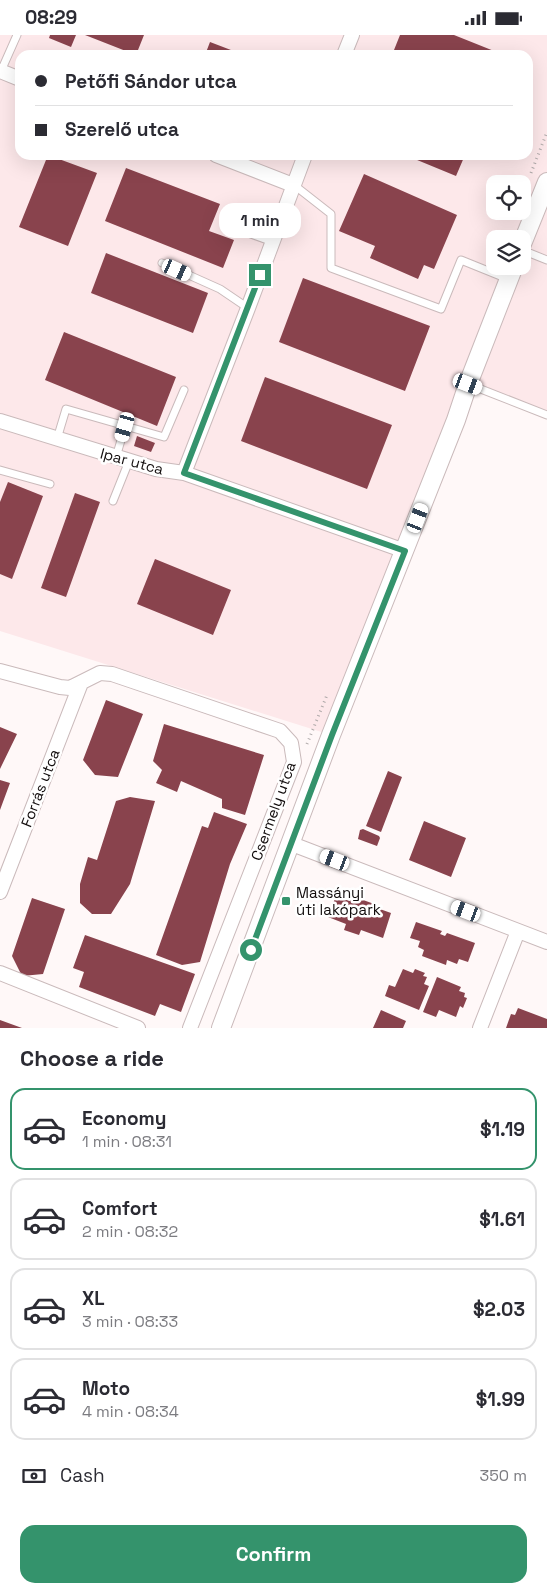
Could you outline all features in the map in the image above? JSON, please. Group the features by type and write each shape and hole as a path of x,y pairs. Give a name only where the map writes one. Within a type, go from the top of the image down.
{"street":[{"path":"346,50 352,35"},
{"path":"1,71 15,77"},
{"path":"229,160 293,185"},
{"path":"184,473 303,160"},
{"path":"528,230 547,182"},
{"path":"221,1028 510,275"},
{"name":"Ipar utca","path":"0,421 156,469 184,473 405,551"},
{"name":"Csermely utca","path":"0,671 60,687 70,687 100,673 112,674 280,731 291,743 294,762 190,1028"},
{"name":"Forrás utca","path":"1,887 81,683"},
{"path":"292,844 547,942"},
{"path":"480,1028 518,931"},
{"path":"0,973 138,1028"}],"lane":[{"path":"1,71 17,35"},
{"path":"293,185 330,214 331,268 441,309 461,260 486,266"},
{"path":"226,225 273,242"},
{"path":"531,253 547,259"},
{"path":"162,263 220,289 248,307"},
{"path":"468,384 546,414"},
{"path":"57,439 66,409 164,437 184,390"},
{"path":"113,501 122,459 125,427"},
{"path":"0,469 50,484"}],"path":[{"path":"531,175 547,131"}],"shaded area":[{"path":"0,35 547,35 547,415 468,384 331,735 0,631"}],"building":[{"path":"50,35 76,35 71,47 49,38"},
{"path":"85,35 144,35 138,50 123,50"},
{"path":"400,35 454,35 492,50 394,50"},
{"path":"210,42 231,50 207,50"},
{"path":"46,160 62,160 97,173 68,246 19,227"},
{"path":"417,160 463,160 456,176"},
{"path":"126,168 220,204 209,231 234,240 223,268 105,221"},
{"path":"364,174 457,215 434,269 424,265 418,279 370,258 375,246 339,231"},
{"path":"106,253 208,293 193,333 91,293"},
{"path":"303,278 430,326 405,391 279,342"},
{"path":"64,332 176,377 157,426 45,380"},
{"path":"265,377 392,425 367,489 241,441"},
{"path":"137,436 155,443 151,452 134,446"},
{"path":"8,482 43,496 12,579 0,574 0,502"},
{"path":"75,493 100,502 66,597 41,588"},
{"path":"155,559 231,590 213,635 137,604"},
{"path":"106,700 143,714 118,777 95,775 83,760"},
{"path":"164,724 264,755 245,815 222,808 222,799 181,781 177,792 156,783 162,770 153,761"},
{"path":"0,727 17,734 0,769"},
{"path":"388,771 402,777 381,832 366,826"},
{"path":"0,780 10,783 0,810"},
{"path":"130,797 155,801 130,884 111,914 92,914 80,903 80,884 88,857 97,860 116,801"},
{"path":"214,812 247,824 230,864 200,962 182,965 156,955 202,826 208,828"},
{"path":"424,821 466,838 451,877 409,860"},
{"path":"363,829 379,836 377,846 358,839 360,830"},
{"path":"336,896 350,901 352,896 377,905 377,908 391,913 383,938 361,930 359,935 344,930 346,924 328,917"},
{"path":"32,898 65,909 43,974 22,976 12,956"},
{"path":"416,922 442,931 440,934 445,936 447,933 475,943 468,962 459,959 457,964 447,960 446,965 422,956 424,950 418,947 420,941 410,938"},
{"path":"85,935 195,974 181,1012 160,1004 155,1016 79,987 84,972 73,968"},
{"path":"403,969 413,973 415,969 425,973 423,976 427,977 424,984 429,986 419,1010 385,996 389,985 395,987"},
{"path":"437,977 461,987 459,991 465,993 464,997 467,998 463,1008 460,1006 456,1017 439,1010 436,1017 423,1012"},
{"path":"518,1008 547,1019 547,1028 506,1028 511,1014 515,1015"},
{"path":"381,1010 406,1021 403,1028 373,1028"},
{"path":"0,1020 22,1028 0,1028"}],"place":[{"name":"Massányi úti lakópark","path":"286,901"}],"route":[{"path":"251,950 332,735 405,551 184,473 260,275"}]}
